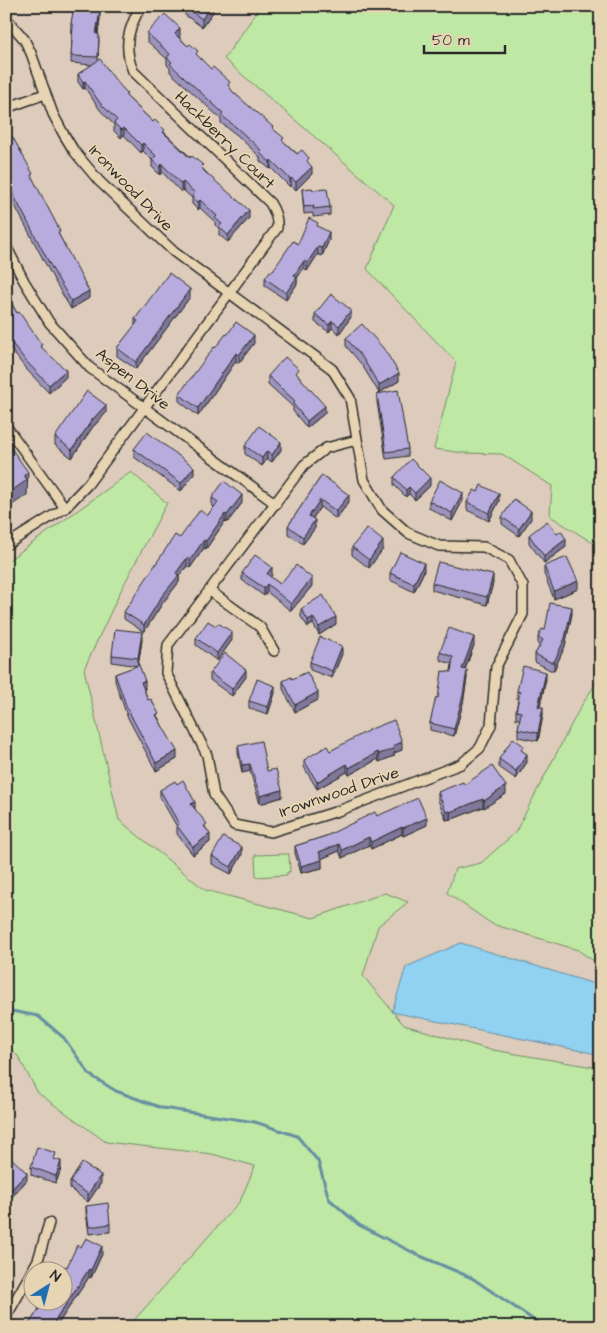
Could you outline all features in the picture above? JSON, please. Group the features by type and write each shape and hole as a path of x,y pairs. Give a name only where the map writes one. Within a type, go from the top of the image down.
{"street":[{"name":"Hackberry Court","path":"141,6 132,23 127,48 133,71 270,203 276,214 276,228 273,235 229,293"},
{"name":"Ironwood Drive","path":"6,18 24,39 31,52 53,114 74,151 99,181 174,252 287,335"},
{"path":"6,108 45,94"},
{"name":"Aspen Drive","path":"6,246 24,281 49,322 90,368 276,504"},
{"path":"6,545 65,508 88,484 229,293"},
{"name":"Irownwood Drive","path":"287,335 332,369 350,398 364,480 382,510 408,533 439,546 484,548 508,560 523,586 523,614 496,666 491,725 480,748 461,764 320,817 271,832 234,825 214,795 207,755 166,673 168,645 304,465 326,448 357,440"},
{"path":"6,426 65,508"},
{"path":"210,591 260,627 274,651"},
{"path":"6,1317 38,1260 49,1223"}],"green space":[{"path":"261,6 601,6 601,548 550,516 552,486 502,454 464,453 434,449 456,362 367,269 394,205 224,59"},
{"path":"131,472 167,503 122,588 84,669 119,820 205,890 313,918 385,893 408,902 378,926 363,976 404,1025 487,1049 599,1068 601,1066 601,1327 128,1327 240,1201 255,1166 212,1154 106,1142 38,1093 18,1056 6,1045 6,562"},
{"path":"601,675 601,966 578,950 492,924 447,893 455,869 481,863 515,833 580,708"},
{"path":"289,854 290,872 287,872 287,875 256,877 255,855"}],"water":[{"path":"461,943 601,986 601,1055 392,1012 406,967"}],"building":[{"path":"76,6 94,6 93,10 100,11 96,34 99,34 98,57 71,56 73,25 71,24 73,11 75,11"},
{"path":"185,6 211,6 202,19"},
{"path":"165,14 180,28 175,34 188,46 190,44 198,51 196,54 211,69 213,67 230,82 228,85 233,92 273,127 284,138 282,140 297,154 302,150 309,158 307,161 312,167 296,182 260,153 262,151 221,115 223,113 170,64 172,62 167,58 170,54 147,33"},
{"path":"100,59 127,93 125,95 153,122 155,120 165,130 163,132 190,158 192,156 203,165 201,167 205,172 249,210 228,235 219,227 222,224 215,218 217,216 200,200 198,202 192,197 195,193 183,182 181,184 162,164 160,167 152,160 156,156 143,143 141,145 124,128 121,130 114,123 117,120 100,103 85,81 83,82 78,74"},
{"path":"6,125 33,174 31,175 58,227 60,232 58,233 89,291 71,301 12,192 14,192 6,177"},
{"path":"312,188 313,190 327,189 330,207 313,209 314,206 304,207 302,189"},
{"path":"309,218 318,223 317,226 329,232 322,248 318,247 307,263 304,261 294,275 297,277 286,293 265,278 270,271 272,272 293,241 298,244"},
{"path":"169,273 190,289 136,362 117,348 138,321 135,319"},
{"path":"6,294 17,313 19,312 42,345 40,346 66,370 49,385 6,336"},
{"path":"331,294 351,310 339,326 332,321 329,325 315,314"},
{"path":"236,322 254,335 239,355 236,353 198,408 179,394 214,347 227,335"},
{"path":"362,324 384,349 399,373 379,385 362,357 346,338"},
{"path":"285,357 299,369 296,373 325,406 307,421 293,404 295,401 268,376"},
{"path":"398,390 408,449 386,452 377,394"},
{"path":"87,391 106,405 92,420 72,450 55,437"},
{"path":"259,426 281,442 272,455 267,451 262,458 245,446"},
{"path":"147,432 194,467 181,483 134,449"},
{"path":"6,441 28,472 24,475 27,480 6,495"},
{"path":"411,459 430,478 415,493 409,487 406,490 394,477"},
{"path":"322,475 349,495 336,511 320,500 309,516 315,520 303,537 288,526"},
{"path":"440,480 463,493 452,513 429,501"},
{"path":"224,481 242,495 227,515 225,514 206,541 204,540 190,560 187,558 176,573 179,575 162,596 144,625 124,612 175,535 180,538 200,510 207,516 218,502 212,498"},
{"path":"481,485 499,494 489,513 467,502 474,490 478,492"},
{"path":"514,499 531,511 519,529 502,517"},
{"path":"547,521 557,534 561,531 566,539 544,556 529,535"},
{"path":"367,528 383,541 369,560 352,547"},
{"path":"400,552 424,563 414,584 390,573"},
{"path":"255,555 272,567 267,574 280,584 296,565 312,578 291,604 267,584 264,588 242,573"},
{"path":"567,557 578,581 554,591 544,566"},
{"path":"438,562 493,575 487,597 432,583"},
{"path":"323,595 336,617 319,627 313,617 308,620 301,609"},
{"path":"550,603 572,607 565,638 554,662 550,662 535,654 543,640 538,637 542,629 545,630"},
{"path":"208,621 216,626 218,623 232,632 217,653 196,638"},
{"path":"449,628 474,637 462,669 467,670 454,729 430,723 436,697 438,698 442,671 451,672 453,657 440,652"},
{"path":"115,629 142,632 138,658 112,655"},
{"path":"320,637 342,646 332,671 310,662"},
{"path":"225,653 246,670 232,689 210,673"},
{"path":"139,665 145,681 141,682 148,700 151,699 159,714 156,715 177,751 156,763 127,708 115,674"},
{"path":"523,666 546,672 538,707 543,707 538,733 518,729 521,712 516,711 520,692 517,691"},
{"path":"307,672 318,692 295,705 283,681"},
{"path":"257,679 275,686 268,707 249,701"},
{"path":"394,720 402,742 393,746 394,749 379,754 378,752 349,768 347,764 317,782 304,760 327,746 330,751 371,729"},
{"path":"513,738 524,746 521,750 527,754 516,771 499,759"},
{"path":"261,741 267,771 276,769 282,790 260,796 250,764 242,765 238,746"},
{"path":"492,766 506,786 484,801 483,799 446,812 438,792 463,782 464,785"},
{"path":"183,780 195,802 191,804 207,824 204,826 210,834 193,847 177,826 179,824 160,790 175,781 177,784"},
{"path":"418,798 427,818 402,827 371,842 369,837 342,850 339,844 319,852 322,860 301,866 295,846 326,836 375,812 377,816"},
{"path":"223,837 242,847 231,867 212,856"},
{"path":"37,1147 56,1153 54,1159 61,1161 56,1176 31,1167"},
{"path":"8,1155 27,1173 9,1192 6,1189 6,1156"},
{"path":"82,1163 101,1175 88,1194 70,1182"},
{"path":"108,1203 110,1224 89,1227 86,1206"},
{"path":"86,1238 102,1246 91,1270 89,1269 72,1295 72,1260 70,1260 77,1245 81,1247"},
{"path":"6,1240 10,1242 6,1248"},
{"path":"38,1310 62,1310 51,1327 27,1327"}],"waterway":[{"path":"6,1010 38,1016 64,1038 90,1075 116,1091 162,1108 255,1122 297,1136 318,1161 329,1199 359,1225 418,1255 472,1278 544,1327"}]}
